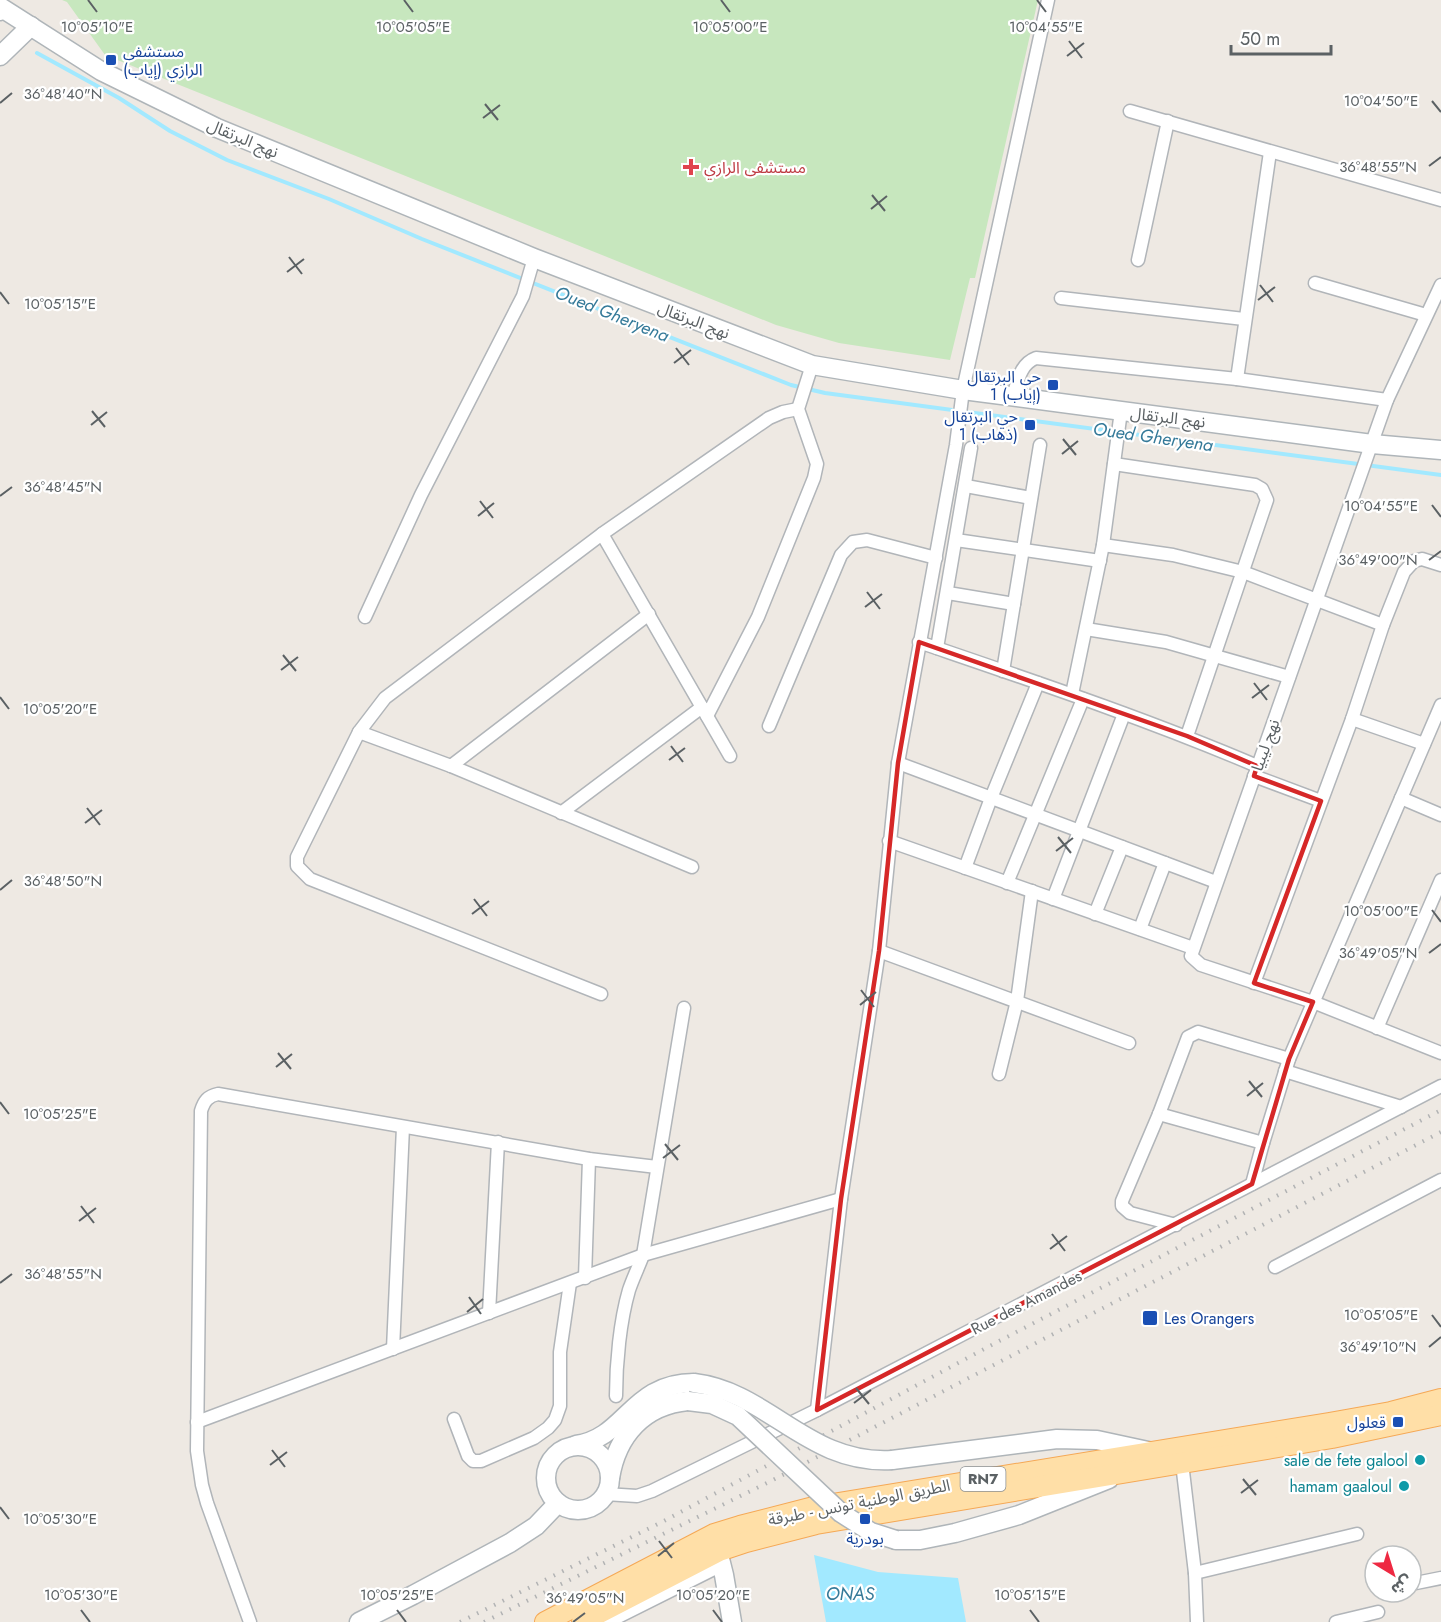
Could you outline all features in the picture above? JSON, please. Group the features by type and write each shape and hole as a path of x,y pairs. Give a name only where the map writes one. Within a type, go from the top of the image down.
{"main road":[{"name":"الطريق الوطنية تونس - طبرقة","path":"582,1622 718,1550 740,1526 814,1507 1391,1412 1441,1399"},
{"name":"الطريق الوطنية تونس - طبرقة","path":"545,1622 718,1550 816,1524 1332,1438 1441,1415"}],"street":[{"path":"817,1410 841,1199 879,951 898,763 956,445 962,396 1048,0"},
{"name":"نهج البرتقال","path":"1,9 101,71 217,128 532,264 810,371 962,396 1013,396 1120,417 1370,449 1441,450"},
{"path":"0,56 31,26"},
{"path":"1130,111 1441,200"},
{"path":"1138,260 1168,121"},
{"path":"1237,379 1270,152"},
{"path":"365,617 427,484 523,296 532,264"},
{"path":"1316,283 1426,315"},
{"name":"نهج ليبيا","path":"1192,948 1387,400 1440,290"},
{"path":"1061,297 1244,319"},
{"path":"1013,396 1022,369 1036,358 1237,379 1387,400"},
{"path":"561,813 705,712 758,617 814,478 817,464 799,407 810,371"},
{"path":"601,994 310,879 297,866 297,857 359,732 385,698 602,534 769,418 799,407"},
{"path":"1007,883 1036,814 1078,696 1086,629 1103,544 1120,417"},
{"path":"1003,671 1040,446"},
{"path":"937,648 971,448"},
{"path":"1115,459 1255,485 1262,489 1267,500 1187,736"},
{"path":"966,486 1031,498"},
{"path":"602,534 730,756"},
{"path":"769,726 841,555 853,542 867,540 936,558"},
{"path":"956,540 1100,561"},
{"path":"1103,544 1173,555 1243,572 1383,625"},
{"path":"1254,983 1352,719 1383,625 1408,566 1422,559 1441,565"},
{"path":"948,593 1014,604"},
{"path":"451,766 649,614"},
{"path":"1086,629 1166,642 1289,677"},
{"path":"919,642 1187,736 1321,801"},
{"path":"965,868 1038,683"},
{"path":"1252,1185 1287,1065 1441,705"},
{"path":"1053,899 1124,714"},
{"path":"1352,719 1424,744"},
{"path":"359,732 451,766 692,867"},
{"path":"898,763 1216,882"},
{"path":"1401,798 1441,815"},
{"path":"889,841 1192,948 1191,956 1196,963 1313,1002 1441,1052"},
{"path":"1095,914 1122,846"},
{"path":"1140,929 1165,863"},
{"path":"1377,1028 1437,899 1441,880"},
{"path":"999,1074 1017,1002 1032,891"},
{"path":"879,951 1129,1043"},
{"path":"616,1396 616,1371 629,1289 644,1255 684,1008"},
{"path":"1176,1225 1130,1213 1122,1206 1122,1201 1159,1114 1184,1044 1194,1033 1198,1032 1401,1107"},
{"name":"Rue des Amandes","path":"607,1487 637,1496 652,1491 817,1410 1441,1086"},
{"path":"250,1622 202,1485 197,1451 201,1111 204,1102 211,1095 219,1094 589,1158 657,1167"},
{"path":"1159,1114 1263,1143"},
{"path":"393,1349 403,1127"},
{"path":"489,1313 498,1142"},
{"path":"585,1278 589,1158"},
{"path":"1275,1267 1441,1180"},
{"path":"197,1422 644,1255 841,1199"},
{"path":"454,1419 468,1456 473,1461 481,1461 534,1438 555,1420 560,1406 560,1352 570,1283"},
{"path":"1136,1470 1019,1515 932,1538 896,1540 870,1532 841,1513 738,1416 712,1404 688,1401 658,1408 632,1428 616,1453 607,1487 600,1500 587,1508 572,1509 558,1503 552,1497 546,1483 550,1461 561,1450 591,1443 654,1392 674,1384 694,1383 718,1387 733,1393 804,1437 837,1452 867,1460 892,1460 1057,1439 1097,1440 1150,1452"},
{"path":"576,1446 591,1448 603,1458 607,1464 607,1487"},
{"path":"1182,1462 1195,1573 1197,1622"},
{"path":"358,1622 510,1543 536,1526 558,1503"},
{"path":"1195,1573 1357,1534"},
{"path":"608,1622 718,1550 732,1622"},
{"path":"1423,1582 1441,1578"},
{"path":"1336,1622 1378,1612"}],"highlighted area":[{"path":"919,642 1187,736 1257,766 1254,776 1321,801 1254,983 1313,1002 1289,1059 1252,1184 817,1410 841,1199 879,951 898,763"}],"green space":[{"name":"مستشفى الرازي","path":"62,0 1038,0 975,278 970,278 950,360 839,343 776,325 105,55 67,2"}],"water":[{"name":"ONAS","path":"814,1555 878,1572 958,1578 966,1622 826,1622"}],"waterway":[{"name":"Oued Gheryena","path":"37,53 119,98 170,131 227,160 791,385 825,393 1441,475"}],"railway":[{"path":"460,1622 664,1521 984,1349 1441,1110"},
{"path":"484,1622 771,1481 1441,1132"}],"place":[{"name":"مستشفى الرازي (إياب)","path":"111,60"},
{"name":"مستشفى الرازي","path":"691,167"},
{"name":"حي البرتقال 1 (إياب)","path":"1053,385"},
{"name":"حي البرتقال 1 (ذهاب)","path":"1030,425"},
{"name":"Les Orangers","path":"1150,1318"},
{"name":"قعلول","path":"1398,1422"},
{"name":"sale de fete galool","path":"1420,1460"},
{"name":"hamam gaaloul","path":"1404,1486"},
{"name":"بودرية","path":"865,1519"}]}
